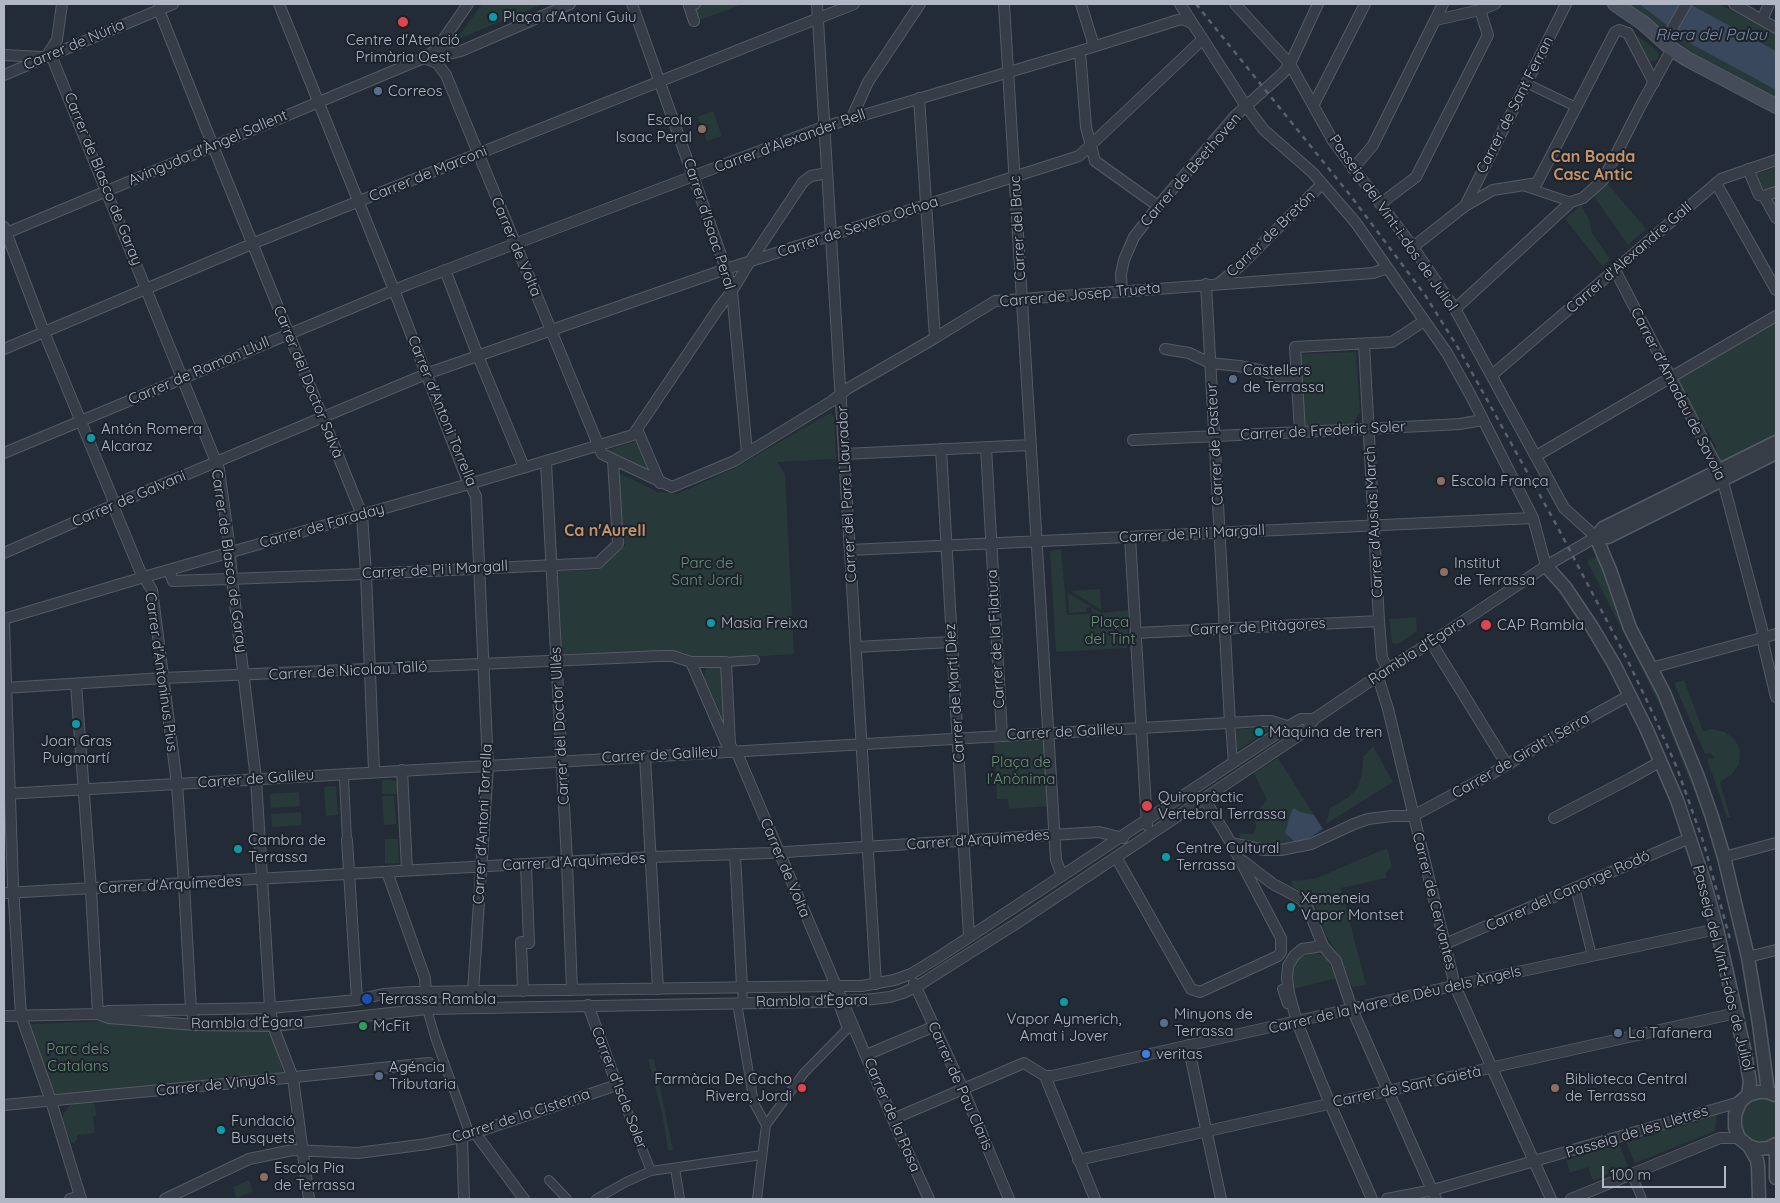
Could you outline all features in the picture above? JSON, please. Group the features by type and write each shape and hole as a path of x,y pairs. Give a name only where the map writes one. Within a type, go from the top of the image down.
{"main road":[{"path":"1615,4 1669,40 1687,59 1776,106"}],"street":[{"path":"4,54 49,56 57,40 62,4"},
{"name":"Carrer de Núria","path":"4,75 159,7 173,4"},
{"name":"Carrer d'Antoni Torrella","path":"279,4 394,290 469,484 476,496 488,767 473,992"},
{"path":"465,5 436,50 453,53 461,51 570,4"},
{"name":"Carrer d'Isaac Peral","path":"632,4 726,269 732,292 747,452"},
{"path":"694,21 689,6 695,4"},
{"name":"Carrer del Pare Llaurador","path":"817,4 876,984"},
{"name":"Carrer de Marconi","path":"4,349 253,244 854,4"},
{"path":"852,117 868,82 920,4"},
{"name":"Carrer del Bruc","path":"1004,4 1054,835 1056,860 1062,876"},
{"path":"1081,4 1094,46"},
{"name":"Passeig del Vint-i-dos de Juliol","path":"1180,4 1246,106 1264,130 1299,160 1356,223 1447,353 1533,518 1546,566 1565,587 1592,626 1630,695 1678,800 1717,929 1750,1082 1744,1099 1734,1115 1735,1127 1744,1142"},
{"name":"Carrer de Beethoven","path":"1122,291 1121,274 1128,248 1134,237 1235,116 1283,73 1290,64 1318,4"},
{"path":"1314,104 1365,4"},
{"path":"1353,169 1373,145 1444,4"},
{"path":"1436,20 1480,10 1495,4"},
{"name":"Carrer de Sant Ferran","path":"1465,206 1566,4"},
{"path":"1455,309 1571,202 1583,198 1603,180 1654,83 1669,40 1686,4"},
{"path":"1734,4 1776,28"},
{"path":"1762,20 1769,4"},
{"name":"Passeig del Vint-i-dos de Juliol","path":"1239,5 1290,64 1333,141 1413,247 1455,309 1564,508 1596,537 1617,588 1630,628 1664,693 1695,768 1724,857 1748,957 1772,1094"},
{"name":"Carrer del Doctor Salvà","path":"159,7 212,146 362,516 374,771"},
{"path":"1380,204 1416,177 1488,34 1480,10"},
{"name":"Carrer d'Alexander Bell","path":"394,290 824,126 1080,51 1178,20 1189,21 1193,24"},
{"path":"1413,247 1465,206 1493,190 1537,183 1615,32 1619,30 1628,33 1654,83"},
{"name":"Carrer de Severo Ochoa","path":"478,356 726,269 1079,156 1203,39"},
{"path":"57,40 68,48"},
{"name":"Avinguda d'Àngel Sallent","path":"4,231 107,191 424,58 436,50"},
{"path":"1080,51 1086,127 1094,161 1158,206"},
{"name":"Carrer de Blasco de Garay","path":"49,56 107,191 215,462 220,469 256,779 270,1008 273,1026 293,1078 309,1199"},
{"name":"Carrer de Volta","path":"424,58 436,62 446,75 598,447"},
{"path":"1526,83 1576,107"},
{"path":"919,98 935,338"},
{"name":"Carrer d'Alexandre Galí","path":"1492,375 1721,179 1776,160"},
{"path":"1748,169 1759,195 1764,196 1776,192"},
{"path":"660,482 637,429 718,309 732,292 748,263 803,182 811,176 827,174"},
{"path":"1716,183 1775,285"},
{"name":"Carrer de Bretón","path":"1218,284 1240,266 1322,184"},
{"path":"1523,186 1571,202"},
{"path":"1764,196 1776,218"},
{"name":"Carrer d'Antoninus Pius","path":"4,231 140,571 152,590 177,784 191,1009 195,1025"},
{"path":"1240,266 1242,276 1250,281"},
{"name":"Carrer de Josep Trueta","path":"660,482 672,487 734,461 841,395 847,389 995,301 1373,273 1387,268"},
{"path":"445,270 524,467"},
{"name":"Carrer d'Amadeu de Savoia","path":"1615,270 1721,475 1763,638 1776,697"},
{"name":"Carrer de Pasteur","path":"1206,284 1230,724"},
{"name":"Carrer de Ramon Llull","path":"4,453 394,290"},
{"path":"1536,456 1776,316"},
{"path":"1300,432 1295,347 1392,342 1424,321"},
{"name":"Carrer d'Ausiàs March","path":"1364,344 1379,621 1382,658 1388,669"},
{"path":"1165,349 1189,353 1210,363 1239,366 1264,371 1276,376 1296,377"},
{"name":"Carrer de Galvani","path":"4,553 426,374 478,356"},
{"name":"Carrer de Frederic Soler","path":"1134,440 1460,424 1482,420"},
{"name":"Carrer de Faraday","path":"4,619 598,447 633,435 637,429"},
{"path":"1596,537 1608,537 1721,475 1776,442"},
{"path":"844,454 1032,445"},
{"path":"598,447 602,454 660,482"},
{"name":"Carrer de la Filatura","path":"986,447 1002,735"},
{"name":"Carrer de Martí Díez","path":"941,449 969,937"},
{"path":"1721,475 1776,453"},
{"name":"Carrer de Pi i Margall","path":"169,570 173,580 232,579 598,562 618,544 613,460"},
{"name":"Carrer del Doctor Ullés","path":"546,462 572,990"},
{"name":"Carrer de Pi i Margall","path":"850,550 1533,518"},
{"path":"1130,537 1146,837"},
{"name":"Rambla d'Ègara","path":"98,1014 108,1018 195,1025 273,1026 427,1008 740,1002 841,1004 890,997 916,987 1017,923 1307,730 1314,719 1388,669 1546,566 1596,537"},
{"name":"Carrer de Pitàgores","path":"1136,632 1379,621"},
{"path":"4,624 8,893 21,1016 83,1198 70,1199"},
{"path":"1651,668 1776,634"},
{"path":"856,647 951,642"},
{"path":"1431,642 1507,765"},
{"name":"Carrer de Nicolau Talló","path":"5,688 164,678 484,665 557,660 673,656 691,662 726,662"},
{"path":"733,751 730,744 726,662 755,660"},
{"name":"Carrer de Volta","path":"691,662 727,745 737,753 836,986"},
{"name":"Carrer de Cervantes","path":"1378,676 1388,709 1455,986 1551,1199"},
{"path":"76,684 98,1014"},
{"name":"Carrer de Giralt i Serra","path":"1413,816 1630,695"},
{"name":"Carrer de Galileu","path":"6,794 374,771 488,767 645,756 862,745 1048,732 1271,721 1287,727 1299,726 1314,719"},
{"path":"1230,724 1233,763"},
{"path":"1283,746 1283,735 1287,727"},
{"name":"Rambla d'Ègara","path":"4,1016 98,1014 108,1011 270,1008 357,1000 384,994 426,992 836,986 876,984 894,980 911,974 969,937 1287,727"},
{"path":"645,756 658,989"},
{"path":"1554,818 1661,761"},
{"path":"402,770 407,870"},
{"path":"344,778 357,1000"},
{"path":"1204,798 1244,863 1273,884 1304,902 1323,946 1336,961 1352,1009 1434,1195"},
{"path":"1232,843 1265,850 1281,850 1311,844 1368,819 1413,816"},
{"name":"Carrer d'Arquímedes","path":"8,893 91,890 407,870 868,847 1099,832 1129,841 1146,837"},
{"name":"Carrer del Canonge Rodó","path":"1446,944 1690,838"},
{"path":"1116,857 1191,989 1200,992 1278,956 1280,952 1281,938 1232,843"},
{"path":"1724,857 1776,843"},
{"path":"735,854 742,988 740,1002 754,1103 766,1125"},
{"path":"523,991 521,942 529,943 526,865"},
{"path":"387,872 425,978 427,1008 435,1037 445,1061 469,1135 464,1199"},
{"path":"1576,888 1592,956"},
{"name":"Carrer de la Mare de Déu dels Àngels","path":"1045,1076 1717,929"},
{"name":"Passeig del Vint-i-dos de Juliol","path":"1734,941 1748,977 1746,977 1765,1088 1754,1088 1723,943 1734,941"},
{"path":"1323,946 1302,949 1294,956 1288,966 1289,993 1297,1022 1330,1104 1372,1199"},
{"path":"1748,957 1776,950"},
{"name":"Carrer de Pau Claris","path":"911,974 963,1089 1009,1199"},
{"path":"836,986 841,1004"},
{"path":"1282,989 1289,1008"},
{"name":"Carrer de la Rasa","path":"841,1004 851,1028 866,1055 929,1199"},
{"name":"Carrer d'Iscle Soler","path":"588,1005 651,1171"},
{"name":"Carrer de Sant Gaietà","path":"1078,1160 1736,1013"},
{"path":"866,1055 934,1026"},
{"path":"757,1199 766,1125 804,1072 840,1036 851,1028"},
{"path":"1188,1045 1221,1199"},
{"name":"Carrer de Vinyals","path":"4,1105 293,1078 429,1063"},
{"path":"893,1119 1024,1063 1045,1076 1095,1199"},
{"name":"Carrer de la Cisterna","path":"165,1199 249,1159 293,1150 358,1153 427,1144 469,1135 617,1085"},
{"path":"1744,1099 1759,1092 1772,1094"},
{"name":"Passeig de les Lletres","path":"1388,1199 1434,1195 1534,1162 1744,1099"},
{"path":"469,1135 524,1199"},
{"name":"Passeig de les Lletres","path":"1572,1199 1720,1138 1744,1142"},
{"path":"1744,1142 1764,1148 1776,1144"},
{"path":"1744,1142 1757,1160 1759,1199"},
{"path":"1776,1150 1776,1178"},
{"path":"596,1199 626,1182 651,1171 762,1155"},
{"path":"675,1168 680,1199"},
{"path":"548,1180 567,1199"},
{"path":"1634,1180 1642,1199"}],"green space":[{"name":"Plaça d'Antoni Guiu","path":"482,4 543,4 456,40"},
{"path":"703,4 743,4 697,21 692,8"},
{"path":"1620,4 1639,4 1693,45 1776,90 1776,97 1693,53 1655,25"},
{"path":"1690,4 1719,4 1776,34 1776,51"},
{"path":"1631,31 1657,50 1659,56 1657,60 1653,62 1647,60"},
{"path":"713,111 722,136 707,141 698,117"},
{"path":"1776,167 1776,187 1762,192 1756,174"},
{"path":"1606,182 1646,229 1628,245 1593,195"},
{"path":"1581,205 1589,220 1592,233 1610,259 1603,267 1565,219"},
{"path":"1776,318 1776,437 1721,464 1716,454 1716,447 1707,429 1701,427 1683,399 1677,377"},
{"path":"1356,352 1360,412 1353,423 1305,427 1300,354"},
{"name":"Parc de Sant Jordi","path":"830,413 834,416 836,459 777,462 785,474 794,654 695,658 683,652 562,654 558,571 598,570 626,545 621,540 617,476 621,474 658,492 677,494 733,469"},
{"path":"638,441 652,472 607,450"},
{"name":"Plaça del Tint","path":"1061,549 1067,615 1098,613 1092,612 1091,607 1086,608 1086,612 1069,613 1068,593 1101,613 1129,610 1127,648 1056,652 1050,551"},
{"path":"1598,556 1664,704 1704,805 1736,925 1744,970 1726,891 1702,811 1664,715 1587,561"},
{"path":"1100,589 1101,610 1071,591"},
{"path":"1416,617 1417,631 1400,643 1392,643 1389,619"},
{"path":"722,667 725,723 704,677 706,669"},
{"path":"1684,680 1703,731 1714,729 1725,732 1738,745 1740,753 1739,764 1731,775 1720,782 1730,817 1727,817 1707,759 1714,758 1711,753 1705,754 1674,683"},
{"path":"1269,727 1270,729 1231,755 1230,730"},
{"name":"Plaça de l'Anònima","path":"1045,739 1050,806 1009,809 1008,799 997,799 994,743"},
{"path":"1373,746 1393,782 1326,824 1330,808 1349,797 1358,787 1362,773 1363,757"},
{"path":"1278,758 1314,815 1299,812 1289,822 1285,833 1295,842 1273,846 1240,844 1239,834 1254,834 1256,827 1254,814 1267,800 1254,773"},
{"path":"382,780 397,782 397,794 382,794"},
{"path":"336,786 338,815 326,816 324,787"},
{"path":"299,792 300,806 271,808 270,794"},
{"path":"382,796 394,796 396,824 384,825"},
{"path":"301,812 302,825 272,827 271,814"},
{"path":"385,839 398,839 399,863 385,864"},
{"path":"1387,848 1392,866 1386,873 1386,878 1341,888 1366,985 1352,987 1342,960 1326,935 1316,907 1304,893 1293,887 1291,881 1314,879"},
{"path":"1310,953 1326,957 1337,978 1293,989 1291,977 1293,967 1297,959"},
{"name":"Parc dels Catalans","path":"104,1021 216,1030 265,1030 272,1035 283,1071 281,1074 273,1075 267,1073 241,1076 239,1078 53,1096 29,1027 31,1024"},
{"path":"648,1059 654,1059 673,1150 668,1150 662,1113"},
{"path":"1758,1098 1767,1098 1776,1104 1776,1136 1763,1142 1750,1140 1744,1134 1738,1122 1746,1103"},
{"path":"91,1102 95,1104 96,1115 93,1117 95,1133 78,1135 74,1143 71,1142 62,1118 64,1113 70,1105"},
{"path":"1717,1115 1715,1131 1635,1163 1626,1142 1659,1133 1659,1131 1687,1125 1688,1123 1697,1123 1698,1120"},
{"path":"1619,1144 1628,1166 1593,1181 1588,1167 1570,1173 1566,1160"},
{"path":"249,1180 253,1191 237,1198 233,1187"}],"water":[{"name":"Riera del Palau","path":"1639,4 1690,4 1776,51 1776,90 1693,45"},
{"path":"1294,808 1300,812 1314,815 1323,829 1308,839 1295,842 1285,833"}],"railway":[{"path":"1196,4 1350,195 1425,295 1460,351 1557,526 1627,659 1655,718 1677,768 1704,844 1730,939"}],"place":[{"name":"Plaça d'Antoni Guiu","path":"493,17"},
{"name":"Centre d'Atenció Primària Oest","path":"403,22"},
{"name":"Correos","path":"378,91"},
{"name":"Escola Isaac Peral","path":"702,129"},
{"name":"Castellers de Terrassa","path":"1233,379"},
{"name":"Antón Romera Alcaraz","path":"91,438"},
{"name":"Escola França","path":"1441,481"},
{"name":"Institut de Terrassa","path":"1444,572"},
{"name":"Masia Freixa","path":"711,623"},
{"name":"CAP Rambla","path":"1486,625"},
{"name":"Joan Gras Puigmartí","path":"76,724"},
{"name":"Màquina de tren","path":"1259,732"},
{"name":"Quiropràctic Vertebral Terrassa","path":"1147,806"},
{"name":"Cambra de Terrassa","path":"238,849"},
{"name":"Centre Cultural Terrassa","path":"1166,857"},
{"name":"Xemeneia Vapor Montset","path":"1291,907"},
{"name":"Terrassa Rambla","path":"367,999"},
{"name":"Vapor Aymerich, Amat i Jover","path":"1064,1002"},
{"name":"Minyons de Terrassa","path":"1164,1023"},
{"name":"McFit","path":"363,1026"},
{"name":"La Tafanera","path":"1618,1033"},
{"name":"veritas","path":"1146,1054"},
{"name":"Agéncia Tributaria","path":"379,1076"},
{"name":"Farmàcia De Cacho Rivera, Jordi","path":"802,1088"},
{"name":"Biblioteca Central de Terrassa","path":"1555,1088"},
{"name":"Fundació Busquets","path":"221,1130"},
{"name":"Escola Pia de Terrassa","path":"264,1177"}],"district":[{"name":"Can Boada Casc Antic","path":"1593,166"},
{"name":"Ca n'Aurell","path":"605,531"}]}
